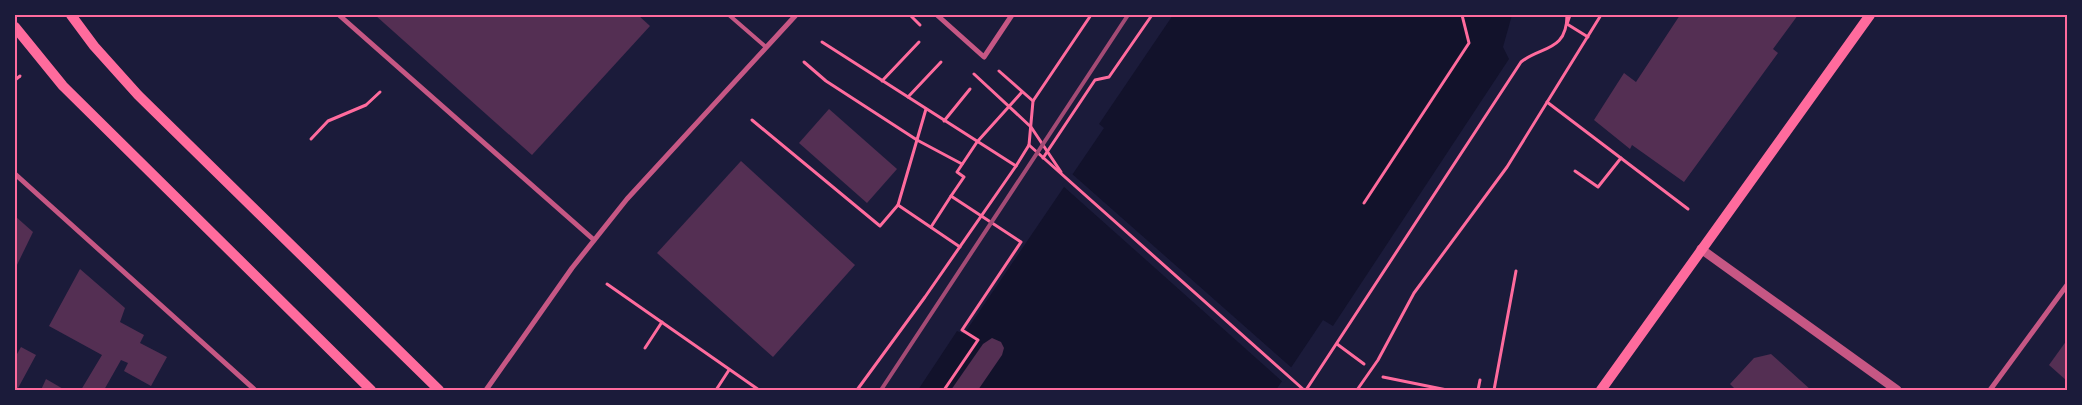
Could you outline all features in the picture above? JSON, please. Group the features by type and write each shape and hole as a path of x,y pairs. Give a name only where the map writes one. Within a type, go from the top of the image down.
{"main road":[{"path":"71,15 94,46 138,95 439,390"},
{"path":"1601,390 1870,15"},
{"path":"15,26 63,86 371,390"}],"street":[{"path":"339,15 594,240"},
{"path":"486,390 572,268 627,199 796,15"},
{"path":"937,15 984,57 1012,15"},
{"path":"15,174 255,390"},
{"path":"1701,249 1897,390"},
{"path":"1990,390 2067,285"}],"lane":[{"path":"729,15 766,47"}],"path":[{"path":"857,390 1016,166 1029,145 1033,102 1091,15"},
{"path":"1043,158 1095,80 1109,78 1152,15"},
{"path":"1364,203 1469,43 1462,15"},
{"path":"1029,145 1305,390 1521,62 1530,56 1550,49 1557,43 1568,15"},
{"path":"1356,390 1378,360 1414,293 1507,167 1601,15"},
{"path":"1566,24 1588,37"},
{"path":"822,42 1016,166"},
{"path":"882,81 919,42"},
{"path":"804,62 826,81 917,140 944,152 962,164"},
{"path":"908,97 941,62"},
{"path":"999,71 1033,102"},
{"path":"15,80 20,76"},
{"path":"988,87 1031,127 1064,176"},
{"path":"944,120 970,89"},
{"path":"311,139 328,121 366,105 380,92"},
{"path":"931,227 964,177 957,172 962,164 977,142 1022,92"},
{"path":"1547,102 1688,208"},
{"path":"752,120 880,226 898,205 926,109"},
{"path":"1575,171 1598,187 1621,158"},
{"path":"944,390 978,340 962,330 1021,242 951,196"},
{"path":"898,205 960,247"},
{"path":"1494,390 1516,271"},
{"path":"607,284 759,390"},
{"path":"645,348 662,322"},
{"path":"1337,344 1364,364"},
{"path":"972,349 977,352"},
{"path":"716,390 730,370"},
{"path":"1383,376 1447,390"},
{"path":"1478,390 1480,380"}],"shaded area":[{"path":"1173,15 1512,15 1503,47 1509,59 1333,326 1323,320 1276,390 918,390 957,331 964,334 1104,128 1099,124"}],"pier":[{"path":"1071,173 1293,369 1284,383 1062,185"}],"building":[{"path":"375,15 638,15 650,26 532,155"},
{"path":"1680,15 1798,15 1773,49 1778,53 1684,182 1632,145 1630,149 1594,120 1624,73 1636,82"},
{"path":"829,109 897,169 867,203 799,143"},
{"path":"741,161 855,265 773,357 657,253"},
{"path":"15,216 33,232 15,269"},
{"path":"80,269 125,308 120,322 144,335 140,343 167,357 151,386 124,371 128,363 121,360 104,390 81,390 102,355 49,326"},
{"path":"992,338 1001,342 1004,348 1002,355 978,390 951,390 983,344"},
{"path":"2067,340 2067,381 2049,365"},
{"path":"21,347 36,355 17,390 15,390 15,353 17,354"},
{"path":"1771,354 1811,390 1732,390 1734,388 1730,384 1754,358"},
{"path":"46,379 65,390 41,390"}],"railway":[{"path":"881,390 1128,15"}]}
